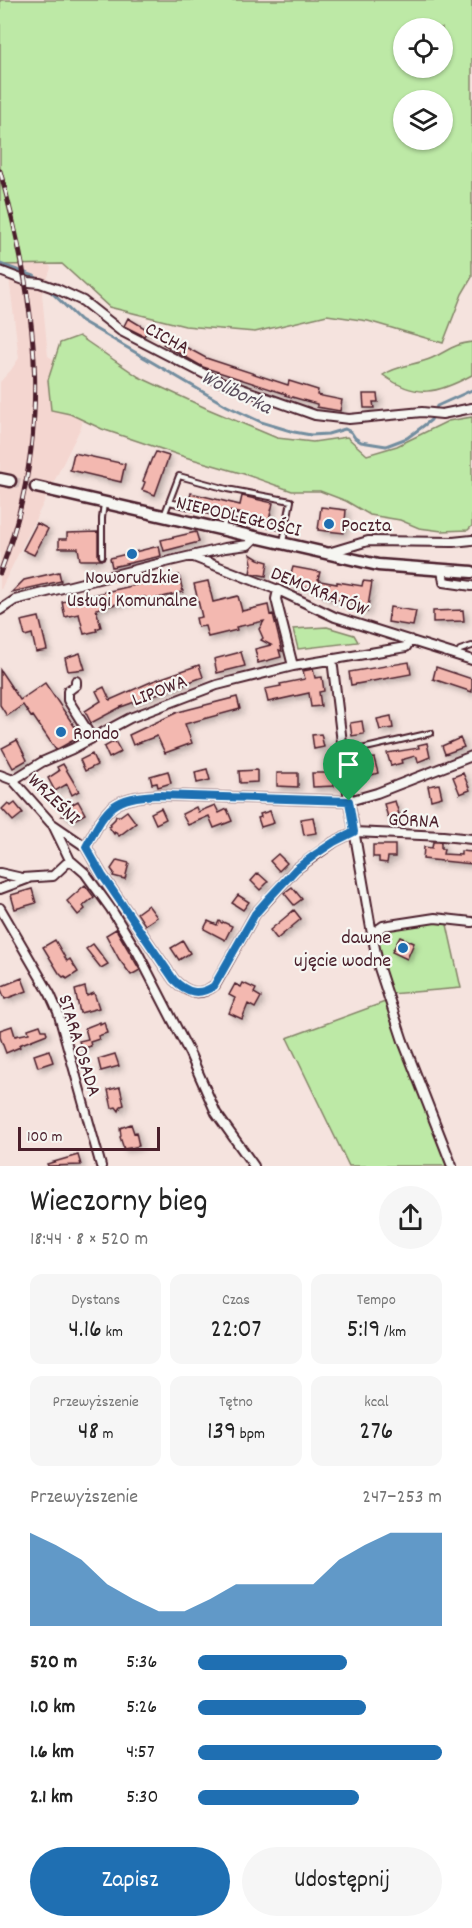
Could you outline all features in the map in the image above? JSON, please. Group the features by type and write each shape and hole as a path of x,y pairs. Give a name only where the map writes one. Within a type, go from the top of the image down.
{"street":[{"name":"CICHA","path":"0,271 57,289 83,301 121,331 216,381 315,415 349,419 422,412 442,414 472,408"},
{"name":"NIEPODLEGŁOŚCI","path":"36,487 378,565 472,572"},
{"path":"0,610 15,600 191,556 248,545 256,537"},
{"path":"326,553 368,541 453,542 472,540"},
{"name":"DEMOKRATÓW","path":"191,556 278,590 335,618 472,660"},
{"path":"442,570 444,582 472,586"},
{"path":"278,590 276,599 293,666"},
{"name":"LIPOWA","path":"13,780 42,762 130,718 217,685 293,666 406,647 410,640"},
{"path":"332,659 349,801 378,968 403,1041 452,1166"},
{"path":"76,681 76,685 68,691 68,700 92,738"},
{"path":"354,832 334,842 296,869 255,914 214,986 198,994 180,986 174,980 102,875 86,847 106,813 120,801 135,796 349,801 377,793 472,756"},
{"name":"WRZEŚNI","path":"0,775 13,780 51,823 86,847"},
{"path":"51,823 70,860 85,873 138,953 190,1054 216,1113 254,1166"},
{"name":"GÓRNA","path":"354,832 472,839"},
{"path":"0,873 31,878 54,876 70,860"},
{"path":"0,889 31,878"},
{"name":"STARA OSADA","path":"0,908 58,1012 101,1166"},
{"path":"372,934 383,926 435,918 472,922"}],"lane":[{"path":"163,516 179,476 227,489 291,501 283,543"},
{"path":"202,490 207,484"},
{"path":"211,493 217,486"},
{"path":"220,495 227,489"},
{"path":"169,502 285,528"},
{"path":"102,556 102,518 105,503"},
{"path":"222,530 226,514"},
{"path":"456,655 460,650 472,646"},
{"path":"344,753 431,734"}],"shaded area":[{"path":"0,96 41,254 51,268 42,294 48,356 84,378 82,425 0,591 0,382 19,358 6,253"}],"green space":[{"path":"0,0 472,0 472,277 462,294 443,343 368,321 327,315 255,332 185,326 109,307 62,264 0,265"},
{"path":"79,336 139,377 277,438 313,442 347,437 367,455 397,446 448,421 472,417 472,526 468,530 442,531 419,528 400,520 370,515 346,501 320,491 292,491 102,429 70,414 51,410 48,380 60,343"},
{"path":"472,342 472,375 448,386 437,390 416,391 395,383 383,375 432,358 455,346"},
{"path":"327,627 354,635 358,642 298,649 293,629"},
{"path":"446,920 461,988 390,994 380,968 374,935 385,929"},
{"path":"385,1002 448,1166 349,1166 287,1038"}],"building":[{"path":"128,318 148,330 144,336 124,326"},
{"path":"167,337 206,358 288,385 289,381 318,390 317,395 342,400 340,411 317,407 317,404 203,367 163,344"},
{"path":"363,394 377,394 378,402 373,402 374,408 364,408"},
{"path":"156,452 169,456 155,495 142,490 145,482 143,481"},
{"path":"74,453 125,464 121,482 70,470"},
{"path":"191,493 240,505 242,496 273,503 269,520 189,502"},
{"path":"321,507 346,510 344,533 318,530"},
{"path":"37,523 48,529 34,555 23,550"},
{"path":"98,532 98,556 101,560 80,560 78,548 59,548 59,539 67,539 67,533"},
{"path":"196,532 199,542 164,551 161,540"},
{"path":"159,546 161,556 112,567 110,558"},
{"path":"250,554 268,562 266,576 250,573 252,563"},
{"path":"293,567 320,572 318,579 320,581 362,586 363,581 372,582 367,612 358,611 359,604 323,597 324,590 288,584"},
{"path":"59,572 61,581 12,592 24,580"},
{"path":"179,575 183,592 146,601 145,597 96,609 101,627 96,629 97,631 84,634 79,614 65,617 62,602"},
{"path":"208,581 213,602 238,596 242,611 268,605 270,615 273,614 282,651 279,650 281,657 258,663 255,649 271,645 261,640 263,638 259,629 264,621 236,627 237,630 208,637 205,626 198,627 196,618 202,617 194,584"},
{"path":"390,607 416,611 413,626 388,622"},
{"path":"463,610 464,621 433,622 433,611"},
{"path":"39,617 47,650 36,652 32,634 25,636 21,621"},
{"path":"241,652 245,666 217,673 214,659"},
{"path":"80,653 85,669 68,671 65,658"},
{"path":"409,662 411,674 351,685 349,672"},
{"path":"199,665 203,677 121,707 91,723 85,711 101,701 96,691 104,687 110,700 153,681"},
{"path":"436,667 472,679 472,692 433,679"},
{"path":"313,669 315,678 322,677 324,691 319,692 321,706 311,707 309,693 268,702 265,689 305,679 303,671"},
{"path":"0,670 20,700 45,683 81,736 56,750 23,705 7,716 0,705"},
{"path":"237,697 240,709 185,724 192,743 165,753 157,736 133,745 129,735 178,712"},
{"path":"391,716 393,728 380,730 377,719"},
{"path":"362,721 364,734 352,736 350,723"},
{"path":"321,734 324,747 314,749 312,735"},
{"path":"460,738 464,747 445,754 442,746"},
{"path":"17,740 27,760 13,768 2,748"},
{"path":"115,741 121,752 109,758 104,747"},
{"path":"427,743 430,757 418,762 415,756 391,766 387,753 419,748 418,745"},
{"path":"92,754 97,765 85,771 80,760"},
{"path":"374,758 378,773 368,776 367,771 357,774 355,762"},
{"path":"63,764 79,791 72,795 67,784 55,791 48,778 59,771 57,767"},
{"path":"207,769 210,780 197,783 195,772"},
{"path":"257,770 257,782 240,783 239,771"},
{"path":"168,771 171,783 158,787 157,783 152,784 150,776"},
{"path":"277,773 298,773 298,787 277,786"},
{"path":"312,773 334,773 334,786 313,787"},
{"path":"463,773 470,790 460,794 453,777"},
{"path":"439,784 442,797 431,800 428,786"},
{"path":"78,801 85,814 72,821 69,816 62,816 71,808 69,806"},
{"path":"395,801 399,814 388,817 384,804"},
{"path":"8,803 11,806 15,803 23,813 13,821 2,809"},
{"path":"215,805 219,813 227,809 232,821 214,828 209,816 188,825 182,814 196,807 198,812"},
{"path":"161,808 166,819 156,824 151,813"},
{"path":"127,811 136,823 119,836 115,832 114,834 109,827 110,824 116,816"},
{"path":"270,811 274,823 261,827 258,818 261,817 260,814"},
{"path":"313,817 316,833 304,835 301,819"},
{"path":"433,842 441,842 441,849 444,849 443,854 461,855 461,851 472,852 472,864 423,859 424,847 432,848"},
{"path":"373,845 395,845 395,857 388,857 387,863 379,862 379,857 373,857"},
{"path":"278,854 287,863 279,871 270,861"},
{"path":"117,860 129,863 125,879 113,876 111,869"},
{"path":"258,873 268,882 260,890 251,881"},
{"path":"85,885 94,897 83,906 85,909 78,915 67,901"},
{"path":"292,887 302,899 294,905 284,893"},
{"path":"32,889 36,903 15,909 11,895"},
{"path":"238,895 249,902 243,910 232,903"},
{"path":"148,905 157,917 145,925 137,913"},
{"path":"294,910 301,919 277,939 270,930"},
{"path":"208,921 217,925 219,921 232,926 225,940 204,929"},
{"path":"116,929 140,970 131,975 106,935"},
{"name":"dawne ujęcie wodne","path":"400,937 414,943 407,959 392,952"},
{"path":"55,940 67,961 70,959 78,972 67,979 59,973 43,947"},
{"path":"183,941 190,953 179,960 171,948"},
{"path":"93,944 108,964 101,968 86,949"},
{"path":"22,978 27,991 5,999 0,987"},
{"path":"243,983 256,989 254,993 261,997 255,1008 248,1004 242,1019 229,1013 235,998 229,995 235,984 241,987"},
{"path":"85,987 87,996 94,993 99,1008 80,1013 75,990"},
{"path":"100,1022 100,1024 104,1022 107,1033 90,1042 91,1046 82,1049 79,1041 88,1039 85,1028"},
{"path":"40,1025 47,1034 6,1053 0,1030 12,1026 15,1036 29,1033 28,1029"},
{"path":"49,1050 53,1062 38,1067 34,1055"},
{"path":"115,1054 119,1066 101,1071 98,1059"},
{"path":"120,1087 124,1105 119,1111 116,1107 112,1108 108,1090"},
{"path":"131,1124 134,1133 136,1132 139,1146 124,1149 120,1128"},
{"path":"78,1155 81,1165 48,1166 47,1164"}],"waterway":[{"name":"Woliborka","path":"0,264 34,276 40,281"},
{"name":"Woliborka","path":"47,288 80,320 227,406 261,422 294,432 311,435 328,434 345,429 361,442 386,446 407,438 431,420 437,406 472,390"}],"tunnel":[{"path":"10,481 36,487"}],"railway":[{"path":"0,171 24,273 31,323 34,373 34,422 28,472 17,522 0,573"}],"place":[{"name":"Poczta","path":"329,524"},
{"name":"Noworudzkie Usługi Komunalne","path":"132,554"},
{"name":"Rondo","path":"61,732"},
{"name":"dawne ujęcie wodne","path":"403,948"}],"route":[{"path":"135,796 349,801 354,832 334,842 296,869 255,914 214,986 198,994 190,992 174,980 102,875 86,847 106,813 120,801 135,796"}]}
